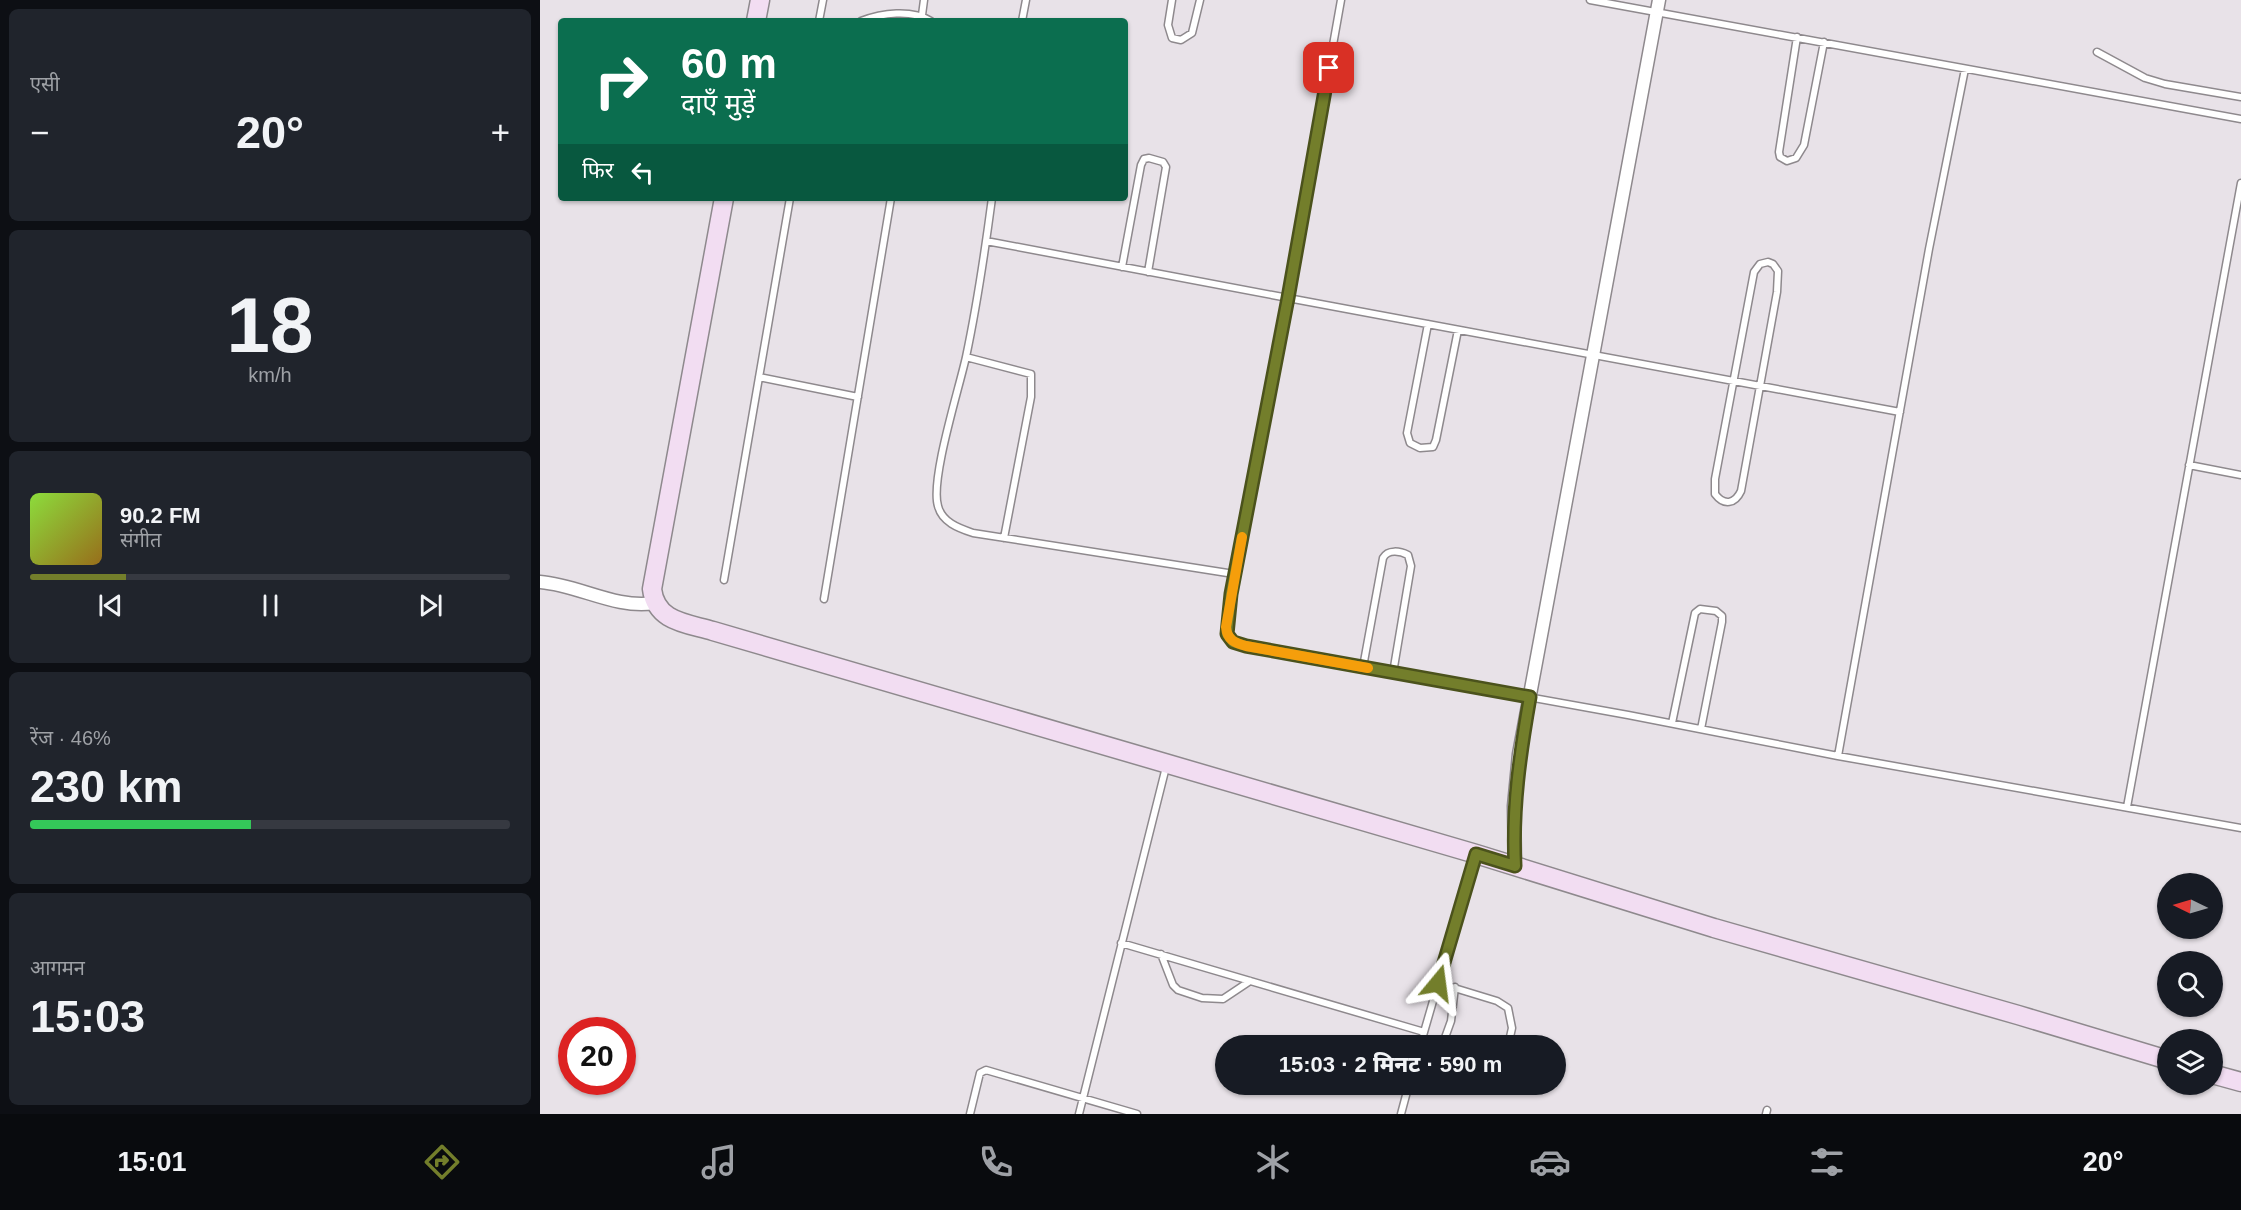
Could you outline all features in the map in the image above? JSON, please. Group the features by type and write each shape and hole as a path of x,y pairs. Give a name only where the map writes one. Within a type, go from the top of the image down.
{"street":[{"path":"757,18 760,0"},
{"path":"1515,866 1516,784 1530,697 1658,6"},
{"path":"723,201 652,589 654,603 670,618 1476,854 1714,928 2157,1057"},
{"path":"540,582 581,590 616,602 638,605 654,603"},
{"path":"2223,1077 2241,1082"}],"lane":[{"path":"820,18 823,0"},
{"path":"922,15 924,0"},
{"path":"1023,18 1026,0"},
{"path":"1172,0 1168,31 1172,38 1181,40 1192,33 1200,0"},
{"path":"1341,0 1288,298 1234,574 1226,627 1227,634 1233,642 1838,756 2241,828"},
{"path":"1590,0 1658,6 1797,37 2241,119"},
{"path":"871,18 884,14 922,15 926,18"},
{"path":"1797,37 1779,152 1780,157 1787,161 1797,159 1804,145 1824,42"},
{"path":"2097,52 2145,78 2165,84 2241,97"},
{"path":"1838,756 1929,249 1965,69"},
{"path":"1122,267 1141,165 1144,159 1149,158 1163,162 1166,167 1148,272"},
{"path":"2127,807 2241,183"},
{"path":"724,580 789,201"},
{"path":"824,599 891,201"},
{"path":"992,201 966,357 940,466 937,490 938,508 945,519 973,533 1234,574"},
{"path":"986,241 1900,412"},
{"path":"1768,262 1776,267 1779,279 1760,387 1741,491 1736,499 1723,501 1715,494 1715,479 1754,272 1760,264 1768,262"},
{"path":"1428,324 1407,433 1410,443 1420,448 1433,447 1436,440 1458,330"},
{"path":"966,357 1030,374 1031,397 1004,538"},
{"path":"759,377 858,397"},
{"path":"2189,465 2241,475"},
{"path":"1363,668 1383,558 1388,553 1399,552 1408,555 1412,566 1393,673"},
{"path":"1672,723 1695,613 1700,609 1716,611 1722,616 1722,622 1701,729"},
{"path":"1079,1114 1166,763"},
{"path":"1423,1035 1476,854"},
{"path":"1121,943 1424,1032"},
{"path":"1161,954 1173,985 1178,990 1202,998 1223,999 1250,981"},
{"path":"1438,983 1497,1001 1508,1008 1512,1028 1510,1035"},
{"path":"1446,1035 1451,1021 1455,987"},
{"path":"970,1114 980,1073 986,1070 1137,1114"},
{"path":"1401,1114 1406,1095"}],"slow traffic":[{"path":"1242,537 1226,627 1229,638 1233,642 1246,646 1368,668"}],"route":[{"path":"1329,68 1226,627 1227,634 1233,642 1246,646 1530,697 1519,754 1514,806 1515,866 1476,854 1438,983"}]}
